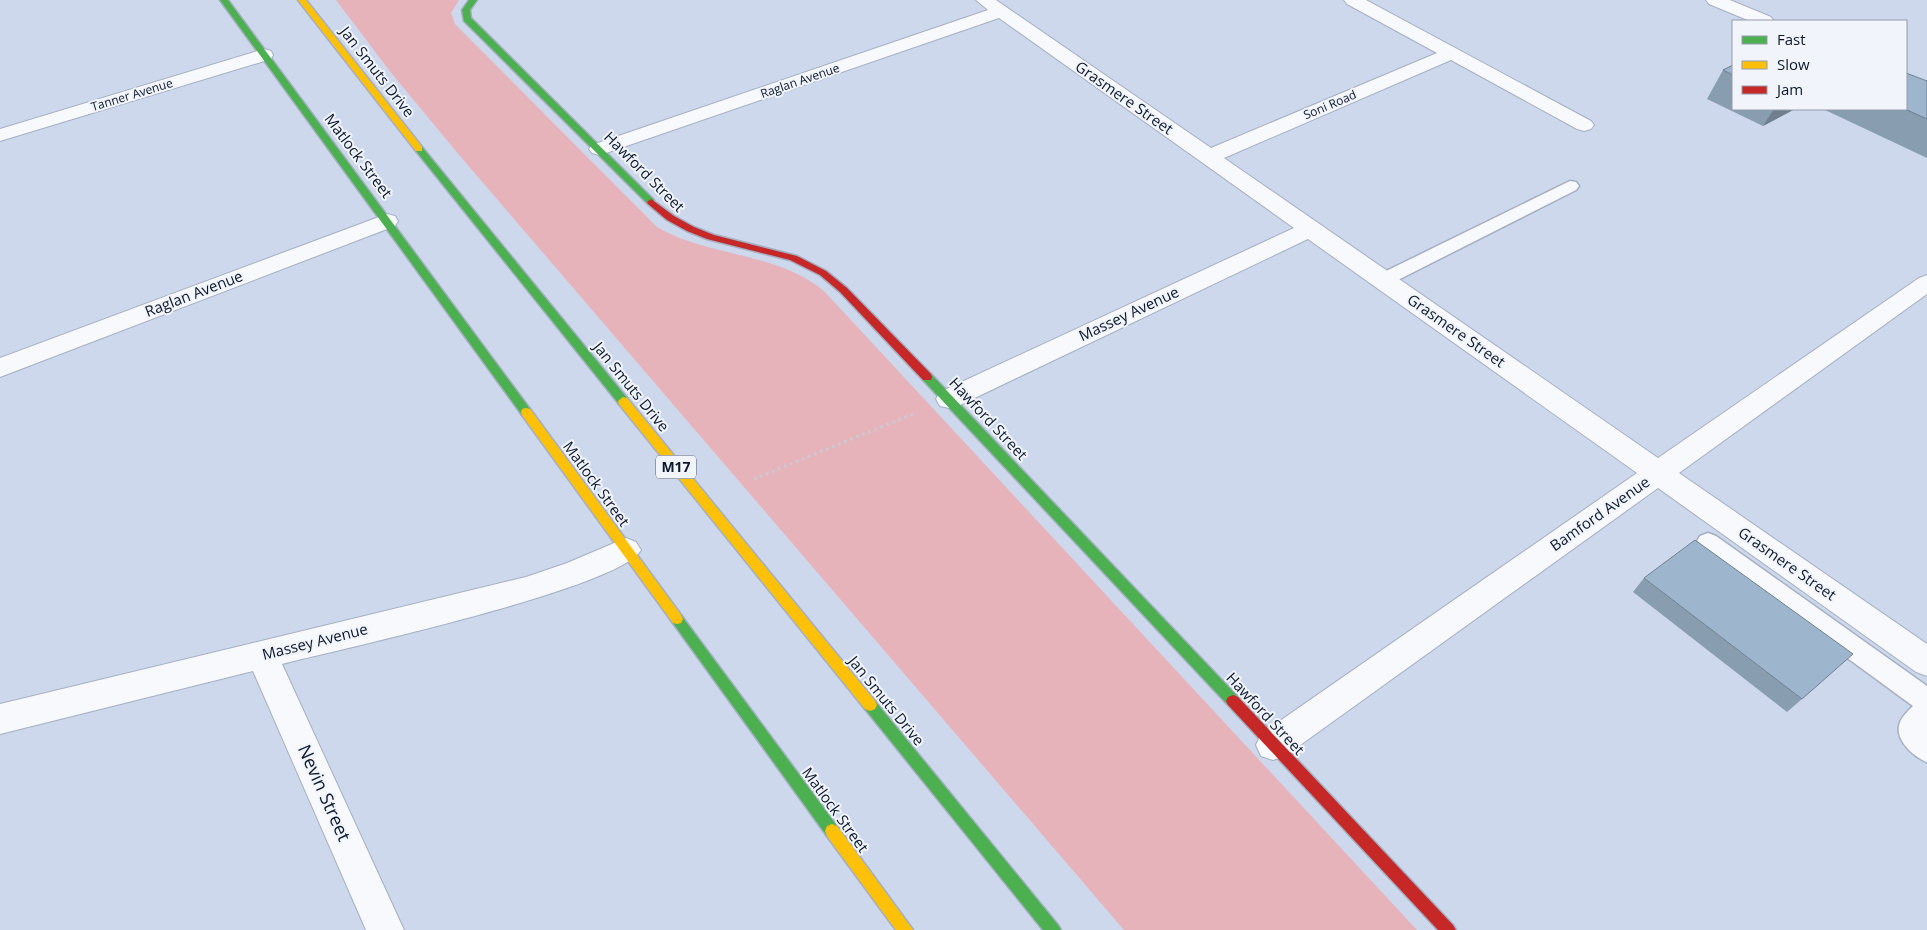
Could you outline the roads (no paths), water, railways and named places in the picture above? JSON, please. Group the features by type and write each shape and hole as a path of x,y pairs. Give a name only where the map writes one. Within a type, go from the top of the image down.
{"street":[{"name":"Matlock Street","path":"224,0 904,930"},
{"name":"Jan Smuts Drive","path":"302,0 390,114 1053,930"},
{"path":"1353,0 1584,125"},
{"path":"1715,0 1763,20"},
{"name":"Hawford Street","path":"472,1 466,10 467,19 600,149 658,210 677,226 701,236 791,257 821,271 834,280 1448,930"},
{"name":"Raglan Avenue","path":"600,149 993,6"},
{"name":"Grasmere Street","path":"993,6 1927,662"},
{"name":"Soni Road","path":"1208,157 1452,53"},
{"name":"Tanner Avenue","path":"0,135 264,54"},
{"name":"Raglan Avenue","path":"0,368 387,221"},
{"name":"Massey Avenue","path":"948,399 1310,229"},
{"name":"Bamford Avenue","path":"1273,746 1927,283"},
{"name":"Massey Avenue","path":"0,719 526,590 578,572 626,550"},
{"name":"Nevin Street","path":"262,655 385,930"}],"lane":[{"path":"1382,280 1570,186"},
{"path":"1708,542 1927,701"},
{"path":"1927,709 1912,726 1914,735 1927,749"}]}
